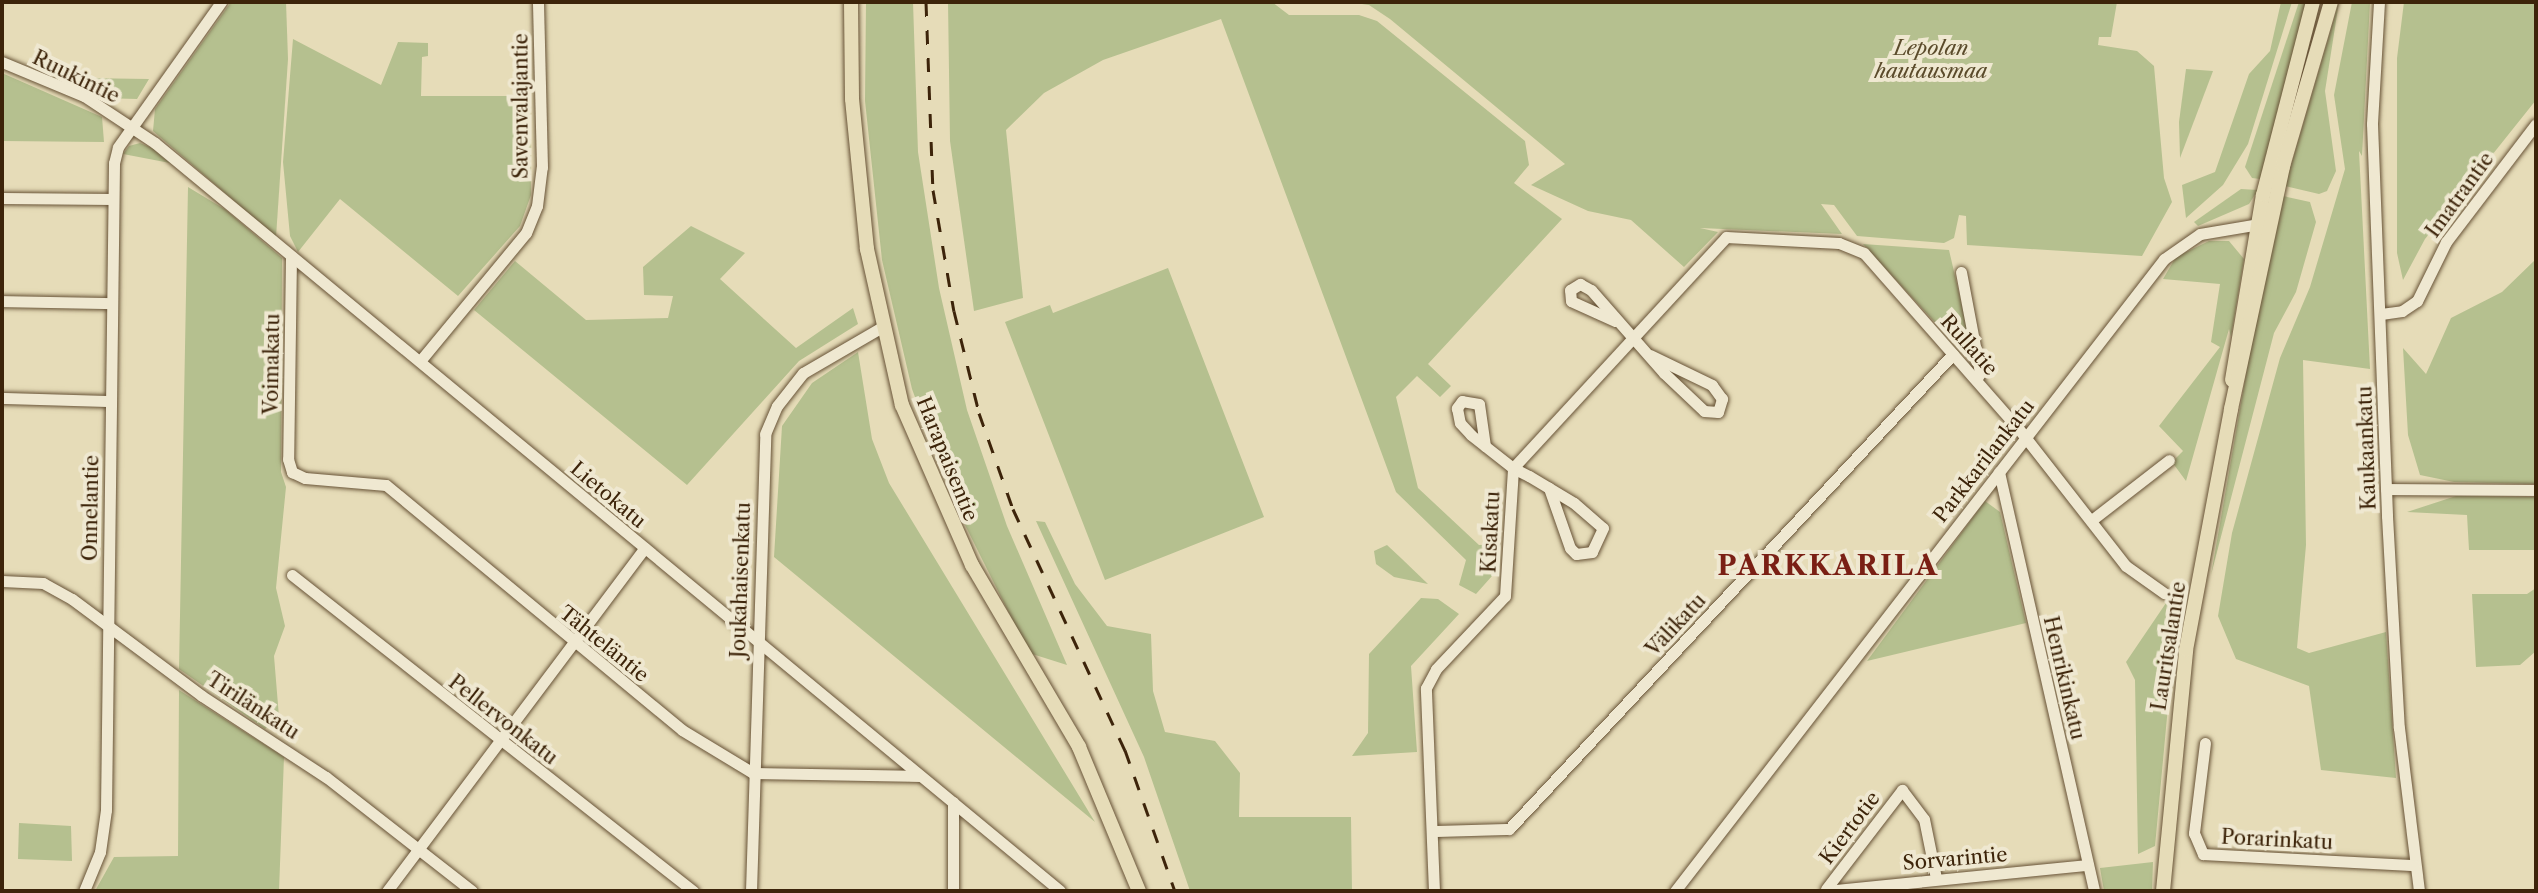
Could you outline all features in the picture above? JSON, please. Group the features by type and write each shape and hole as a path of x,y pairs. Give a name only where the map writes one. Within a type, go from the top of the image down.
{"main road":[{"name":"Harapaisentie","path":"851,2 853,106 867,249 882,327 902,405 947,516 1079,747 1139,891"},
{"name":"Lauritsalantie","path":"2163,891 2186,650 2264,223 2313,2"},
{"name":"Lauritsalantie","path":"2264,223 2331,2"}],"street":[{"name":"Onnelantie","path":"84,891 100,852 106,810 114,163 133,127 221,2"},
{"name":"Savenvalajantie","path":"420,361 526,233 537,206 542,167 538,2"},
{"name":"Kaukaankatu","path":"2379,2 2372,124 2386,489 2399,728 2419,891"},
{"name":"Ruukintie","path":"2,62 84,96 133,127"},
{"name":"Imatrantie","path":"2381,314 2402,311 2417,301 2446,242 2536,124"},
{"name":"Lietokatu","path":"133,127 1060,891"},
{"path":"2,198 113,199"},
{"name":"Parkkarilankatu","path":"1675,891 2177,246 2200,234 2264,223"},
{"name":"Rullatie","path":"1735,235 1839,243 1864,253 1953,354 1978,377 2093,519 2126,566 2164,593"},
{"name":"Kisakatu","path":"1434,891 1426,688 1436,669 1505,596 1513,468 1718,242 1735,235"},
{"name":"Voimakatu","path":"291,256 288,459 292,472"},
{"path":"1961,272 1978,377"},
{"path":"2,301 111,303"},
{"path":"1615,321 1704,411 1718,412 1722,399 1712,385 1676,363 1650,355"},
{"name":"Joukahaisenkatu","path":"751,891 756,640 765,434 777,406 803,373 882,327"},
{"name":"Välikatu","path":"1433,831 1509,829 1953,354"},
{"path":"2,398 110,401"},
{"path":"1485,446 1513,468 1549,488 1603,528 1592,552 1576,554 1570,548 1549,488"},
{"path":"2093,519 2169,460"},
{"name":"Tähteläntie","path":"292,472 305,478 386,485 682,730 753,773"},
{"name":"Henrikinkatu","path":"1999,472 2094,891"},
{"path":"2386,489 2536,490"},
{"path":"387,891 645,548"},
{"name":"Pellervonkatu","path":"292,575 693,891"},
{"name":"Tirilänkatu","path":"2,581 43,583 107,624 202,696 326,777 472,891"},
{"name":"Porarinkatu","path":"2205,743 2194,833 2203,854 2415,865"},
{"path":"753,773 920,776"},
{"name":"Kiertotie","path":"1826,890 1902,790 1924,819 1936,878"},
{"path":"953,802 953,891"},
{"name":"Sorvarintie","path":"1826,890 2088,865"}],"green space":[{"path":"231,2 286,2 288,59 276,237 153,131 155,109"},
{"path":"866,2 913,2 918,152 939,288 967,410 1007,526 1067,665 1029,653 954,503 912,389 882,260 865,101"},
{"path":"948,2 1272,2 1289,15 1359,15 1377,21 1525,141 1529,165 1514,183 1562,219 1428,364 1451,386 1440,397 1417,376 1396,397 1418,488 1479,545 1500,544 1500,567 1476,594 1459,585 1466,560 1396,492 1221,19 1103,60 1044,93 1006,130 1023,298 974,311 950,141"},
{"name":"Lepolan hautausmaa","path":"1348,2 2117,2 2111,37 2099,37 2098,45 2137,51 2154,66 2164,178 2172,202 2142,256 1967,245 1966,216 1959,215 1954,238 1944,243 1857,236 1834,205 1821,204 1842,234 1700,228 1718,232 1684,267 1631,220 1588,211 1531,185 1565,164 1390,19 1369,5"},
{"path":"2281,2 2292,2 2248,144 2223,185 2186,218 2182,185 2215,172 2249,74 2270,51"},
{"path":"2299,2 2307,2 2260,179 2252,178 2245,167"},
{"path":"2339,2 2325,91 2336,171 2327,191 2319,194 2285,186"},
{"path":"2352,2 2370,2 2362,156 2359,151 2370,369 2303,360 2306,545 2297,648 2309,653 2386,632 2396,778 2321,770 2309,686 2236,659 2218,616 2232,533 2280,358 2310,287 2345,169 2334,95"},
{"path":"2404,2 2536,2 2536,100 2425,239 2403,280 2397,253 2397,58"},
{"path":"293,39 381,85 398,42 428,43 428,56 422,57 421,96 530,96 531,195 520,226 458,296 340,199 298,252 290,236 283,162"},
{"path":"38,58 81,78 149,79 137,99 100,98 37,68"},
{"path":"2186,69 2213,71 2180,158 2179,122"},
{"path":"2,73 102,117 104,142 2,141"},
{"path":"140,143 152,148 170,163 123,154 129,146"},
{"path":"188,187 226,210 282,258 281,472 286,487 276,588 285,626 274,656 279,717 265,729 179,669"},
{"path":"2241,189 2258,190 2249,204 2198,226 2194,222"},
{"path":"2283,196 2310,202 2316,222 2296,292 2274,333 2211,575 2253,334"},
{"path":"691,226 745,253 720,279 796,348 853,308 858,324 799,361 687,485 474,310 515,261 586,320 668,318 673,296 644,295 643,267"},
{"path":"2209,241 2229,241 2244,259 2231,337 2229,329 2186,481 2172,462 2183,451 2159,426 2220,347 2211,342 2220,284 2163,279 2176,257"},
{"path":"1863,244 1949,250 1976,367 1872,254"},
{"path":"2536,259 2536,484 2454,482 2420,475 2408,435 2403,348 2426,374 2451,318 2502,292"},
{"path":"1168,268 1264,517 1105,580 1005,322 1050,305 1053,313"},
{"path":"858,352 872,439 889,483 1095,822 774,557 782,426 812,383"},
{"path":"2456,496 2536,497 2536,550 2469,550 2467,515 2407,512"},
{"path":"1985,501 2000,512 2026,623 1867,661"},
{"path":"1036,521 1045,522 1075,584 1107,626 1151,634 1153,691 1165,732 1215,741 1240,773 1239,817 1351,817 1352,891 1190,891 1144,757"},
{"path":"1387,545 1428,584 1394,577 1376,564 1374,551"},
{"path":"2536,588 2536,651 2520,665 2476,667 2472,594 2527,594"},
{"path":"1421,598 1438,599 1459,614 1411,666 1417,752 1352,756 1368,733 1369,654"},
{"path":"2166,603 2177,610 2155,846 2138,854 2135,680 2126,662"},
{"path":"179,690 284,757 279,891 95,891 114,857 178,856"},
{"path":"19,823 71,826 72,861 18,859"},
{"path":"2153,862 2152,891 2104,891 2100,868"}],"railway":[{"path":"926,2 933,190 954,311 979,413 1013,509 1125,750 1175,891"}],"district":[{"name":"PARKKARILA","path":"1828,565"}]}
